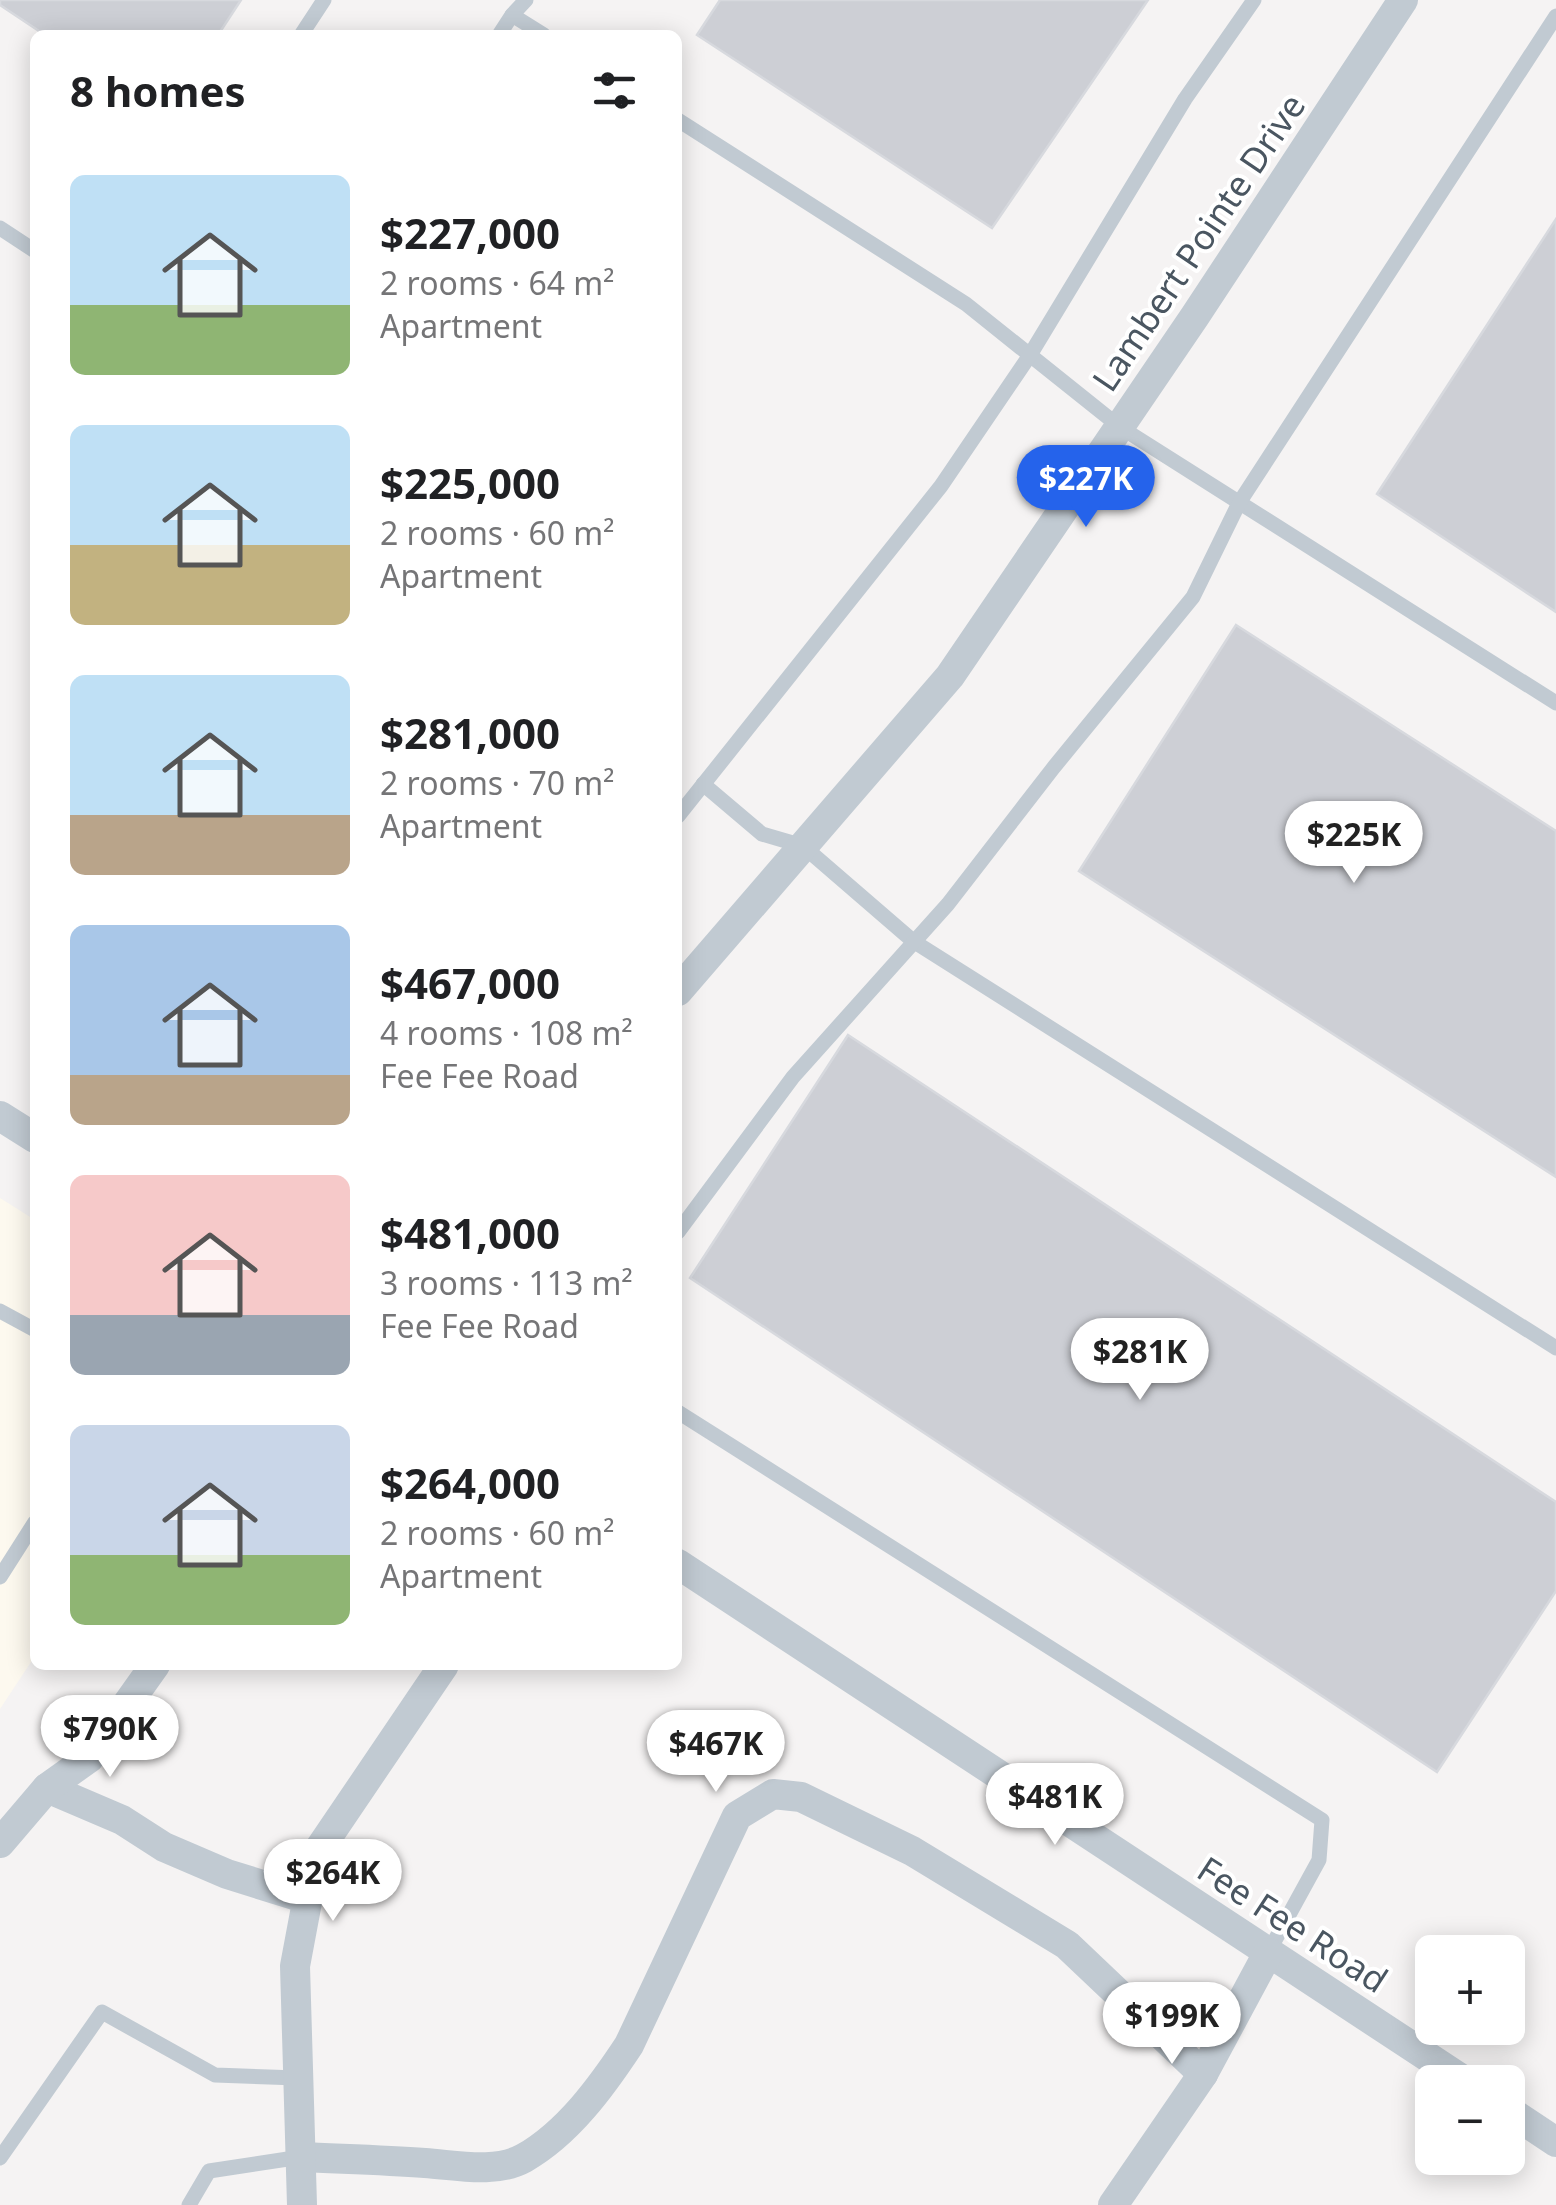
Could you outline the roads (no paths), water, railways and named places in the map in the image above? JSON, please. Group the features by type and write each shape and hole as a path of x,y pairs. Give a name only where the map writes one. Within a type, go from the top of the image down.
{"street":[{"name":"Lambert Pointe Drive","path":"682,986 950,676 1403,0"},
{"path":"0,1116 30,1135"},
{"name":"Fee Fee Road","path":"682,1567 1440,2065"},
{"path":"0,1843 47,1788 89,1758 151,1670"},
{"path":"302,2205 295,1966 316,1854 441,1670"},
{"path":"47,1788 122,1820 164,1847 228,1874 307,1899"},
{"path":"300,2157 480,2168 522,2159 572,2117 613,2070 737,1816 774,1794 801,1797 912,1851 1067,1945 1204,2074"},
{"path":"1113,2205 1204,2074 1268,1953"},
{"path":"1525,2121 1556,2142"}],"lane":[{"path":"304,30 324,0"},
{"path":"502,30 526,0"},
{"path":"682,811 941,486 1030,355 1185,99 1254,0"},
{"path":"512,15 536,30"},
{"path":"682,1227 793,1077 948,904 1193,598 1239,502 1556,16"},
{"path":"682,123 966,304 1120,427 1556,703"},
{"path":"0,228 30,248"},
{"path":"703,784 762,834 803,846 913,941 1556,1348"},
{"path":"0,1311 30,1327"},
{"path":"682,1415 1322,1820 1319,1860 1268,1953"},
{"path":"0,1577 30,1530"},
{"path":"0,2158 102,2012 214,2075 298,2078"},
{"path":"188,2205 209,2171 300,2157"}]}
